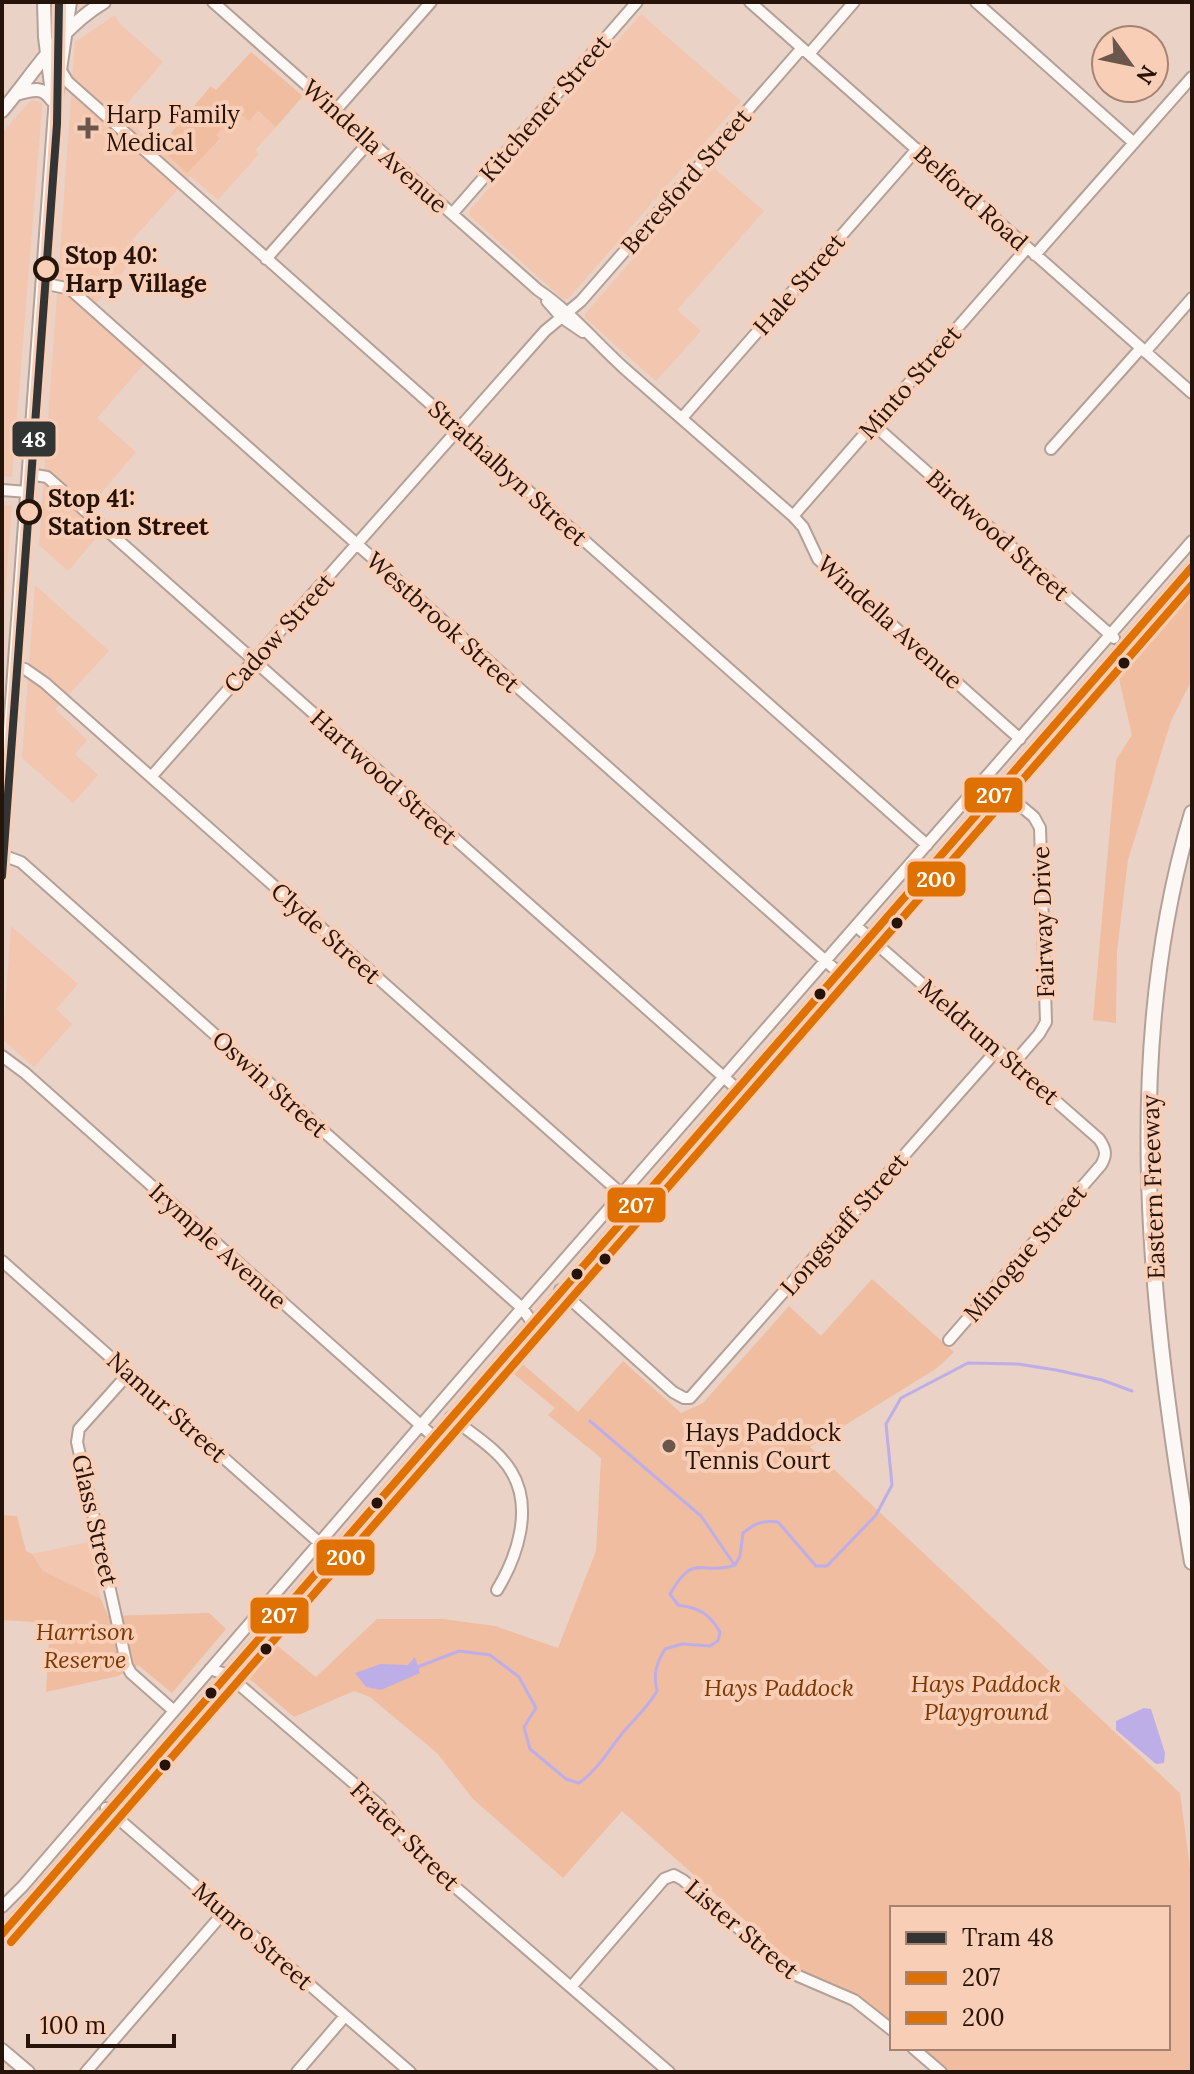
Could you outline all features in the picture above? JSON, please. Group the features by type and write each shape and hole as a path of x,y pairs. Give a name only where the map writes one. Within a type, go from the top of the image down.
{"highway":[{"name":"Eastern Freeway","path":"1192,813 1171,899 1158,982 1148,1146 1160,1341 1192,1562"}],"main road":[{"path":"2,840 15,667 10,650 28,492 55,124 44,2"},
{"path":"54,98 70,2"},
{"path":"2,111 66,33 104,2"},
{"path":"16,95 39,90 54,98"},
{"path":"2,2050 28,2072"}],"street":[{"name":"Windella Avenue","path":"213,2 793,516 803,527 818,559 1020,739"},
{"path":"335,111 431,2"},
{"name":"Kitchener Street","path":"452,214 637,2"},
{"name":"Belford Road","path":"750,2 1192,393"},
{"name":"Beresford Street","path":"565,314 600,280 805,51 854,2"},
{"path":"976,2 1134,143"},
{"name":"Strathalbyn Street","path":"60,69 65,79 89,101 927,845"},
{"name":"Minto Street","path":"793,516 873,424 1192,77"},
{"path":"54,98 74,91 89,101"},
{"path":"266,259 369,142"},
{"name":"Hale Street","path":"682,418 917,149"},
{"name":"Westbrook Street","path":"43,283 70,289 838,972"},
{"path":"1051,449 1192,298"},
{"name":"Cadow Street","path":"151,777 565,314"},
{"name":"Birdwood Street","path":"873,424 1123,646"},
{"name":"Hartwood Street","path":"29,474 47,477 736,1088"},
{"path":"2,490 28,492"},
{"path":"2,1907 1192,541"},
{"path":"2,1934 1192,567"},
{"name":"Clyde Street","path":"15,667 25,669 45,683 634,1205"},
{"name":"Fairway Drive","path":"999,788 1034,817 1040,828 1046,1022 1013,1064"},
{"name":"Oswin Street","path":"2,855 21,862 522,1308 532,1322"},
{"name":"Meldrum Street","path":"856,926 1099,1139 1106,1155 1101,1165"},
{"name":"Longstaff Street","path":"560,1290 673,1392 690,1398 997,1050"},
{"name":"Irymple Avenue","path":"2,1056 17,1066 434,1437"},
{"name":"Minogue Street","path":"949,1340 1101,1165"},
{"name":"Namur Street","path":"2,1261 332,1554"},
{"name":"Glass Street","path":"129,1373 79,1429 77,1442 127,1666 174,1711"},
{"path":"451,1417 505,1463 518,1488 521,1512 519,1539 511,1565 497,1590"},
{"name":"Frater Street","path":"210,1669 228,1675 379,1805 417,1854 669,2072"},
{"name":"Munro Street","path":"97,1801 410,2072"},
{"name":"Lister Street","path":"571,1987 664,1879 674,1875 789,1972 854,2000 890,2028"},
{"path":"86,2072 225,1911"},
{"path":"297,2072 345,2016"},
{"path":"915,2050 941,2072"},
{"path":"919,2072 928,2061"}],"shaded area":[{"path":"641,14 741,101 568,299 563,299 470,216 470,210"},
{"path":"115,15 119,23 163,62 119,113 187,172 220,140 215,135 237,111 257,111 276,127 255,150 259,154 218,200 190,176 132,240 142,250 88,312 144,364 97,418 136,452 91,505 82,523 97,537 68,571 39,545 75,42"},
{"path":"31,100 42,102 42,108 12,477 2,476 2,133"},
{"path":"713,167 764,211 677,310 701,331 656,381 585,318 585,314"},
{"path":"2,505 12,506 2,634"},
{"path":"35,585 109,651 55,709 87,740 75,754 98,775 73,803 22,758"},
{"path":"11,926 78,984 56,1009 72,1024 34,1067 3,1040"},
{"path":"88,1542 101,1599 43,1571 32,1554"},
{"path":"415,1657 420,1673 381,1690 366,1687 355,1673 381,1664 408,1665"},
{"path":"1144,1708 1151,1709 1165,1753 1164,1763 1156,1764 1116,1730 1116,1721"}],"green space":[{"path":"251,52 303,96 276,127 258,111 249,121 237,111 216,135 220,139 187,173 159,147 211,86 216,90"},
{"path":"1192,578 1192,679 1171,721 1128,860 1117,951 1116,1023 1093,1020 1116,760 1132,735 1116,666"},
{"name":"Hays Paddock","path":"872,1279 954,1352 937,1368 810,1447 1180,1793 1192,1883 1192,2072 949,2072 922,2050 1170,2050 1170,1906 890,1906 890,2022 862,1998 812,1980 622,1811 563,1878 473,1799 437,1753 370,1697 354,1691 294,1717 246,1676 274,1643 316,1677 377,1619 443,1619 495,1626 558,1648 596,1551 601,1458 548,1415 555,1408 509,1370 518,1360 578,1412 623,1361 681,1413 703,1403 789,1306 821,1336"},
{"name":"Harrison Reserve","path":"2,1515 17,1516 26,1551 32,1554 43,1571 101,1599 108,1616 209,1613 226,1629 172,1693 138,1665 118,1676 46,1692 50,1623 2,1620"}],"waterway":[{"path":"415,1668 459,1651 490,1655 519,1677 536,1708 524,1727 530,1749 566,1779 579,1783 598,1765 654,1696 657,1691 656,1669 665,1649 682,1644 710,1646 718,1641 720,1632 712,1620 698,1610 678,1605 670,1594 686,1573 699,1568 735,1565 740,1556 743,1533 768,1521 778,1522 816,1566 827,1566 876,1515 892,1485 886,1424 901,1398 968,1363 1018,1364 1056,1370 1102,1380 1132,1391"},
{"path":"590,1421 701,1516 734,1564"}],"tram line":[{"name":"48","path":"2,876 57,124 59,2"}],"transit line":[{"name":"207","path":"2,1934 1192,567"},
{"name":"200","path":"11,1942 1192,585"}],"place":[{"name":"Harp Family Medical","path":"88,128"},
{"name":"Stop 40: Harp Village","path":"46,269"},
{"name":"Stop 41: Station Street","path":"29,512"},
{"name":"Hays Paddock Tennis Court","path":"669,1446"}],"park label":[{"name":"Hays Paddock Playground","path":"986,1697"}]}
